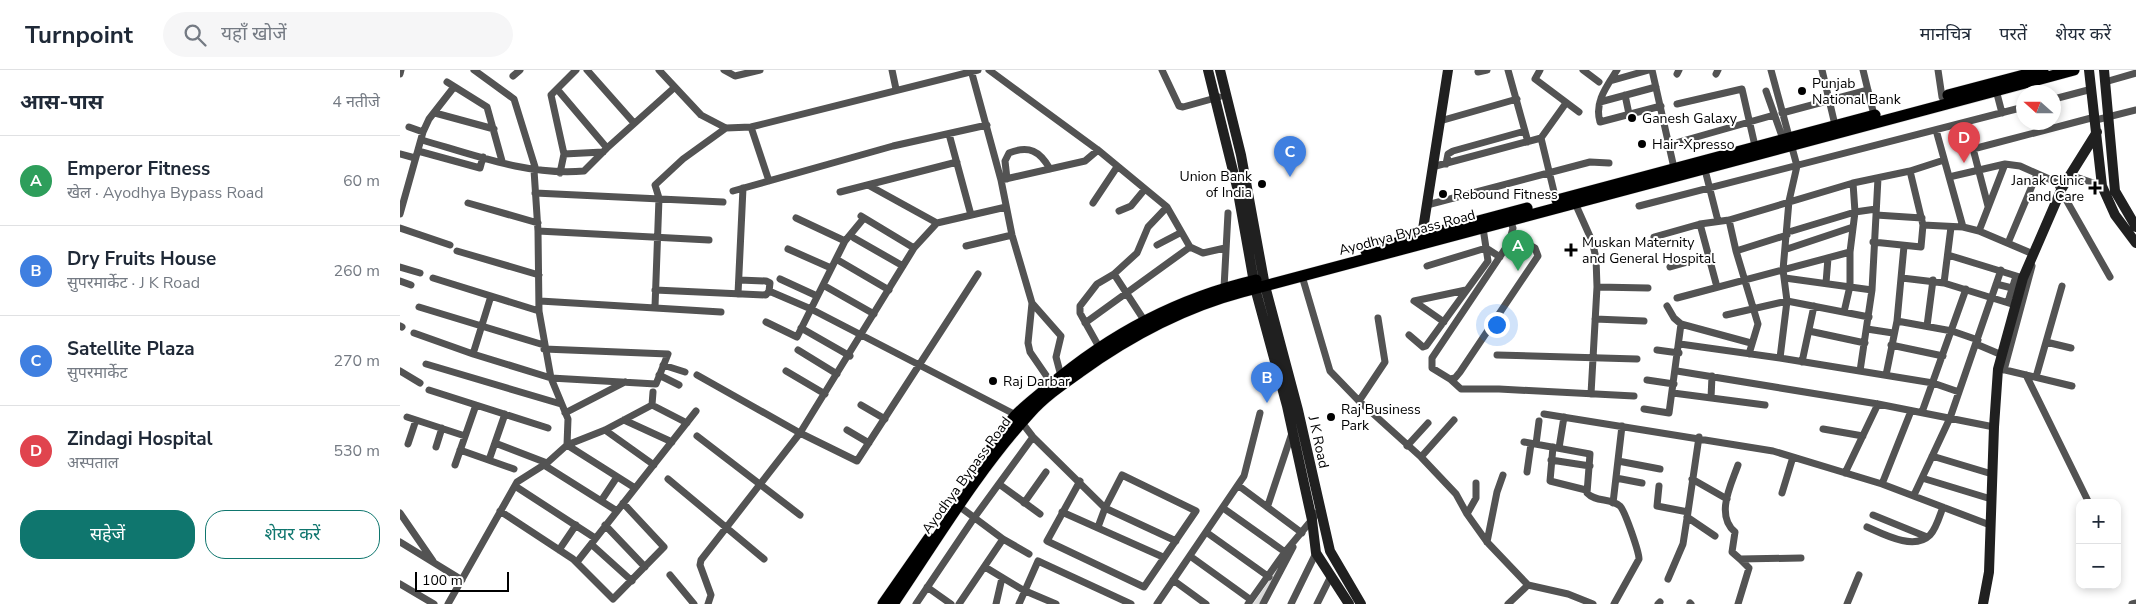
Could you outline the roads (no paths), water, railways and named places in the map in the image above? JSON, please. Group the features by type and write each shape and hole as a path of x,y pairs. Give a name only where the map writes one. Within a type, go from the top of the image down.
{"main road":[{"name":"Ayodhya Bypass Road","path":"894,604 1003,445 1019,418 1113,348 1188,309 1260,283 1422,240 1484,228 1787,141 1996,90 2007,83 2043,70"},
{"name":"Ayodhya Bypass Road","path":"883,604 1019,418 1056,380 1099,347 1144,320 1224,288 1302,276 1556,200 1674,168 1703,165 1755,146 1787,141 1835,125 1942,97 2074,70"}],"street":[{"path":"400,74 401,70"},
{"path":"474,70 514,99 535,170 539,311 551,378 565,413 568,428 567,445"},
{"path":"513,76 520,70"},
{"path":"560,174 564,154 551,102 551,95 576,70"},
{"path":"587,70 634,124"},
{"path":"659,70 700,115 726,128 751,127 974,70 987,125 1004,180"},
{"path":"724,70 735,76 760,70"},
{"path":"892,70 896,89"},
{"path":"988,70 1098,150 1167,207 1180,233 1190,247 1203,252 1225,248"},
{"path":"1162,70 1179,106 1183,108 1226,96"},
{"path":"1208,70 1260,283"},
{"path":"1220,70 1258,238 1260,283"},
{"path":"1422,240 1448,70"},
{"path":"1478,72 1487,70"},
{"path":"1508,70 1528,142"},
{"path":"1540,70 1535,78 1579,112"},
{"path":"1582,70 1600,82"},
{"path":"1617,70 1610,80 1596,111 1600,122 1661,106"},
{"path":"1610,80 1651,70 1661,106 1674,168"},
{"path":"1771,70 1778,114"},
{"path":"1822,70 1835,125"},
{"path":"1863,70 1874,115"},
{"path":"1938,70 1942,97"},
{"path":"2089,70 2096,118 2102,186 2115,215 2136,243"},
{"path":"2104,70 2107,117 2116,191 2135,223"},
{"path":"2104,82 2136,73"},
{"path":"446,82 487,107 502,161"},
{"path":"400,214 403,186 429,119 454,87"},
{"path":"409,127 422,136 483,158 560,174 584,172 605,150 675,87"},
{"path":"1600,102 1656,87"},
{"path":"557,89 605,150"},
{"path":"1677,104 1742,89 1755,146"},
{"path":"2061,97 2092,89"},
{"path":"1679,142 1868,90"},
{"path":"1996,90 2002,112"},
{"path":"1766,91 1778,114 1797,166 1789,201 1790,233 1783,270 1787,301 1780,358"},
{"path":"1625,95 1629,114"},
{"path":"1440,120 1517,99"},
{"path":"1432,167 1541,138 1566,103"},
{"path":"1639,206 2016,109"},
{"path":"1973,149 2096,118 2136,110"},
{"path":"435,113 494,130"},
{"path":"1966,122 1988,206"},
{"path":"733,191 893,146 987,125"},
{"path":"751,127 769,181"},
{"path":"655,307 659,198 655,185 683,159 726,128"},
{"path":"1936,130 1964,227"},
{"path":"1446,164 1448,154 1453,151 1525,131"},
{"path":"1983,604 1989,572 1994,427 2012,288 2032,255 2062,188 2097,132"},
{"path":"949,134 971,215"},
{"path":"1541,138 1556,200"},
{"path":"1050,169 1034,150 1027,148 1013,151 1009,153 1005,161 1004,180 1006,208 1012,235 1032,303 1028,343 1030,352 1056,380"},
{"path":"564,154 605,150"},
{"path":"1004,180 1085,161 1098,150"},
{"path":"418,151 480,168 483,158"},
{"path":"400,154 415,158"},
{"path":"1654,237 1700,224 1730,220 1853,183 1910,171 1944,160"},
{"path":"840,192 957,162"},
{"path":"1427,204 1550,174 1590,162 1608,162"},
{"path":"1949,177 2005,164 2056,182 2062,188 2110,277"},
{"path":"1979,231 2005,164"},
{"path":"1703,165 1718,221"},
{"path":"1093,203 1117,167"},
{"path":"1873,242 1921,247 1923,222 1910,171"},
{"path":"2008,243 2037,174"},
{"path":"2070,175 2102,186"},
{"path":"1860,371 1866,343 1872,290 1873,242 1878,178"},
{"path":"1844,312 1850,286 1850,252 1855,212 1853,183"},
{"path":"868,185 937,223"},
{"path":"738,294 743,188"},
{"path":"1119,211 1131,206 1145,189"},
{"path":"535,193 723,202"},
{"path":"468,203 538,223"},
{"path":"1575,203 1596,258 1597,287 1591,394"},
{"path":"1099,347 1078,309 1097,284 1114,274 1137,253 1148,226 1167,207"},
{"path":"708,604 711,595 700,562 800,433 850,356 914,248 937,223 1006,208"},
{"path":"1736,251 1855,212 1876,212 1979,231 2032,255"},
{"path":"1224,288 1228,213"},
{"path":"766,322 797,337 845,241 862,217 914,248"},
{"path":"796,218 845,241"},
{"path":"1510,220 1512,235 1500,257 1432,358 1432,368 1450,379 1460,390 1499,389 1634,396"},
{"path":"1730,220 1736,251 1758,324 1749,354"},
{"path":"1700,224 1717,287"},
{"path":"1944,283 1951,226"},
{"path":"1787,249 1853,227"},
{"path":"400,228 450,245"},
{"path":"1409,335 1423,347 1426,346 1488,261 1484,228"},
{"path":"538,232 657,236 709,240"},
{"path":"1156,244 1180,233"},
{"path":"966,246 1012,235"},
{"path":"1450,379 1455,378 1460,372 1538,256 1535,248 1512,235"},
{"path":"854,238 902,266"},
{"path":"1886,375 1893,333 1897,321 1904,246"},
{"path":"1086,322 1128,294 1190,247"},
{"path":"1427,266 1486,248 1500,257"},
{"path":"788,249 831,268"},
{"path":"457,251 539,275"},
{"path":"1677,298 1850,252"},
{"path":"1948,255 2020,277"},
{"path":"2001,369 2033,264 2032,255"},
{"path":"1670,267 1708,256"},
{"path":"836,258 889,290"},
{"path":"1826,283 1828,258"},
{"path":"400,267 420,273"},
{"path":"1914,495 1950,418 2001,270"},
{"path":"697,375 800,433 858,461 978,274"},
{"path":"1114,274 1144,320"},
{"path":"1302,276 1330,371 1359,401 1421,457 1456,494 1467,514 1487,542 1528,585 1568,594 1593,604"},
{"path":"2011,304 2020,277"},
{"path":"433,278 539,311"},
{"path":"1785,278 1872,290"},
{"path":"1902,278 1933,280 2011,304"},
{"path":"780,279 817,296"},
{"path":"655,290 766,295 769,291 770,283 766,280 739,280"},
{"path":"1926,326 1933,280"},
{"path":"400,282 411,285"},
{"name":"J K Road","path":"1260,283 1292,433 1310,489 1320,510 1330,552 1362,604"},
{"name":"J K Road","path":"1260,283 1298,410 1310,489 1316,553 1346,602"},
{"path":"1996,284 2012,288"},
{"path":"823,285 874,314"},
{"path":"2036,377 2062,286"},
{"path":"1597,287 1648,288"},
{"path":"1444,322 1414,300 1466,290"},
{"path":"1922,412 1966,290"},
{"path":"769,291 811,309 861,337 1019,418 1033,437 1080,481 1105,508 1176,540"},
{"path":"473,354 491,296"},
{"path":"540,301 721,312"},
{"path":"1726,315 1787,301 1869,317"},
{"path":"1032,303 1061,336 1056,356 1056,380"},
{"path":"414,333 473,354 551,378 656,384 668,354 544,347 419,306"},
{"path":"1667,306 1674,318 1681,324 1751,343"},
{"path":"1802,362 1814,306"},
{"path":"1359,401 1385,362 1378,318"},
{"path":"1595,319 1644,321"},
{"path":"1897,321 1952,331 2002,355"},
{"path":"1644,409 1669,413 1679,353 1681,324"},
{"path":"801,328 850,356"},
{"path":"1867,329 1893,333"},
{"path":"1810,331 1866,343"},
{"path":"2046,342 2071,348"},
{"path":"1680,344 1933,383 1959,392"},
{"path":"1892,345 1943,356"},
{"path":"798,350 837,374"},
{"path":"1657,350 1679,353"},
{"path":"1497,354 1638,359"},
{"path":"426,364 561,404"},
{"path":"663,365 685,372"},
{"path":"2001,369 2072,386"},
{"path":"400,371 420,383"},
{"path":"786,371 826,394"},
{"path":"1676,371 1878,404 1994,427"},
{"path":"659,375 680,385"},
{"path":"2026,375 2087,499"},
{"path":"1711,398 1712,376"},
{"path":"1647,380 1674,384"},
{"path":"565,413 625,382"},
{"path":"429,390 548,428"},
{"path":"652,406 653,392"},
{"path":"1673,393 1764,405"},
{"path":"1845,473 1878,404"},
{"path":"455,465 476,405"},
{"path":"861,405 885,419"},
{"path":"448,604 517,482 546,464 567,445 605,430 652,406"},
{"path":"652,406 687,423"},
{"path":"577,562 696,411"},
{"path":"1882,484 1911,411"},
{"path":"1158,604 1244,476 1260,412"},
{"path":"489,460 505,414"},
{"path":"1544,414 1699,437 1773,451 1882,484 1990,525"},
{"path":"407,417 465,436"},
{"path":"1564,417 1551,460 1550,481 1586,490 1591,497 1613,503 1622,509 1639,559 1614,604"},
{"path":"408,444 416,420"},
{"path":"624,420 672,442"},
{"path":"1421,457 1454,420"},
{"path":"1527,472 1530,443 1539,421"},
{"path":"1408,446 1428,423"},
{"path":"1613,503 1622,426"},
{"path":"436,447 442,428"},
{"path":"1824,429 1863,436"},
{"path":"605,430 654,464"},
{"path":"847,430 869,443"},
{"path":"1268,505 1292,433"},
{"path":"697,436 800,515"},
{"path":"916,604 974,518 1033,437"},
{"path":"1668,580 1683,544 1699,437"},
{"path":"495,443 546,464 617,511"},
{"path":"1530,443 1590,454 1586,490"},
{"path":"567,445 635,488"},
{"path":"460,450 514,469"},
{"path":"1932,456 1992,474"},
{"path":"1782,493 1793,457"},
{"path":"1551,460 1590,466"},
{"path":"1618,461 1660,469"},
{"path":"1738,465 1727,500 1725,516 1735,532 1732,552 1749,568 1738,604"},
{"path":"1024,503 1046,472"},
{"path":"1080,481 1047,541 1144,587 1163,556 1196,511 1122,475 1105,508 1098,527"},
{"path":"1487,542 1496,492 1503,475"},
{"path":"601,501 617,477"},
{"path":"1616,478 1642,483"},
{"path":"1922,478 1991,499"},
{"path":"668,479 764,559"},
{"path":"1692,479 1727,500"},
{"path":"1467,514 1476,498 1476,483"},
{"path":"999,484 1040,514"},
{"path":"515,486 576,525 632,581"},
{"path":"1238,486 1268,505 1302,533"},
{"path":"1659,486 1657,506 1687,515 1715,536"},
{"path":"500,511 577,562 613,599 664,547 623,503"},
{"path":"960,507 1003,539 1029,554"},
{"path":"1867,527 1905,542 1927,537 1931,533 1943,507"},
{"path":"1224,508 1285,552"},
{"path":"1190,556 1249,602 1285,552 1320,510"},
{"path":"1062,512 1163,556"},
{"path":"400,513 435,563"},
{"path":"1873,515 1927,537"},
{"path":"559,550 576,525"},
{"path":"605,525 644,567"},
{"path":"1206,532 1268,577"},
{"path":"959,604 1003,539"},
{"path":"1263,604 1296,541"},
{"path":"400,542 462,580"},
{"path":"1291,604 1316,553"},
{"path":"1740,559 1801,558"},
{"path":"1019,604 1023,590 1038,561 1131,604"},
{"path":"985,567 1023,590 1056,604"},
{"path":"670,575 694,604"},
{"path":"1847,604 1859,575"},
{"path":"1317,604 1331,576"},
{"path":"996,604 1002,578"},
{"path":"1173,580 1206,604"},
{"path":"400,584 434,604"},
{"path":"1508,604 1528,585"},
{"path":"927,588 951,604"},
{"path":"2132,604 2136,603"}],"place":[{"name":"Punjab National Bank","path":"1802,91"},
{"name":"Ganesh Galaxy","path":"1632,118"},
{"name":"Hair-Xpresso","path":"1642,144"},
{"name":"Zindagi Hospital","path":"1964,163"},
{"name":"Satellite Plaza","path":"1290,177"},
{"name":"Union Bank of India","path":"1262,184"},
{"name":"Janak Clinic and Care","path":"2095,188"},
{"name":"Rebound Fitness","path":"1443,194"},
{"name":"Muskan Maternity and General Hospital","path":"1571,250"},
{"name":"Emperor Fitness","path":"1518,271"},
{"name":"Raj Darbar","path":"993,381"},
{"name":"Dry Fruits House","path":"1267,403"},
{"name":"Raj Business Park","path":"1331,417"}]}
